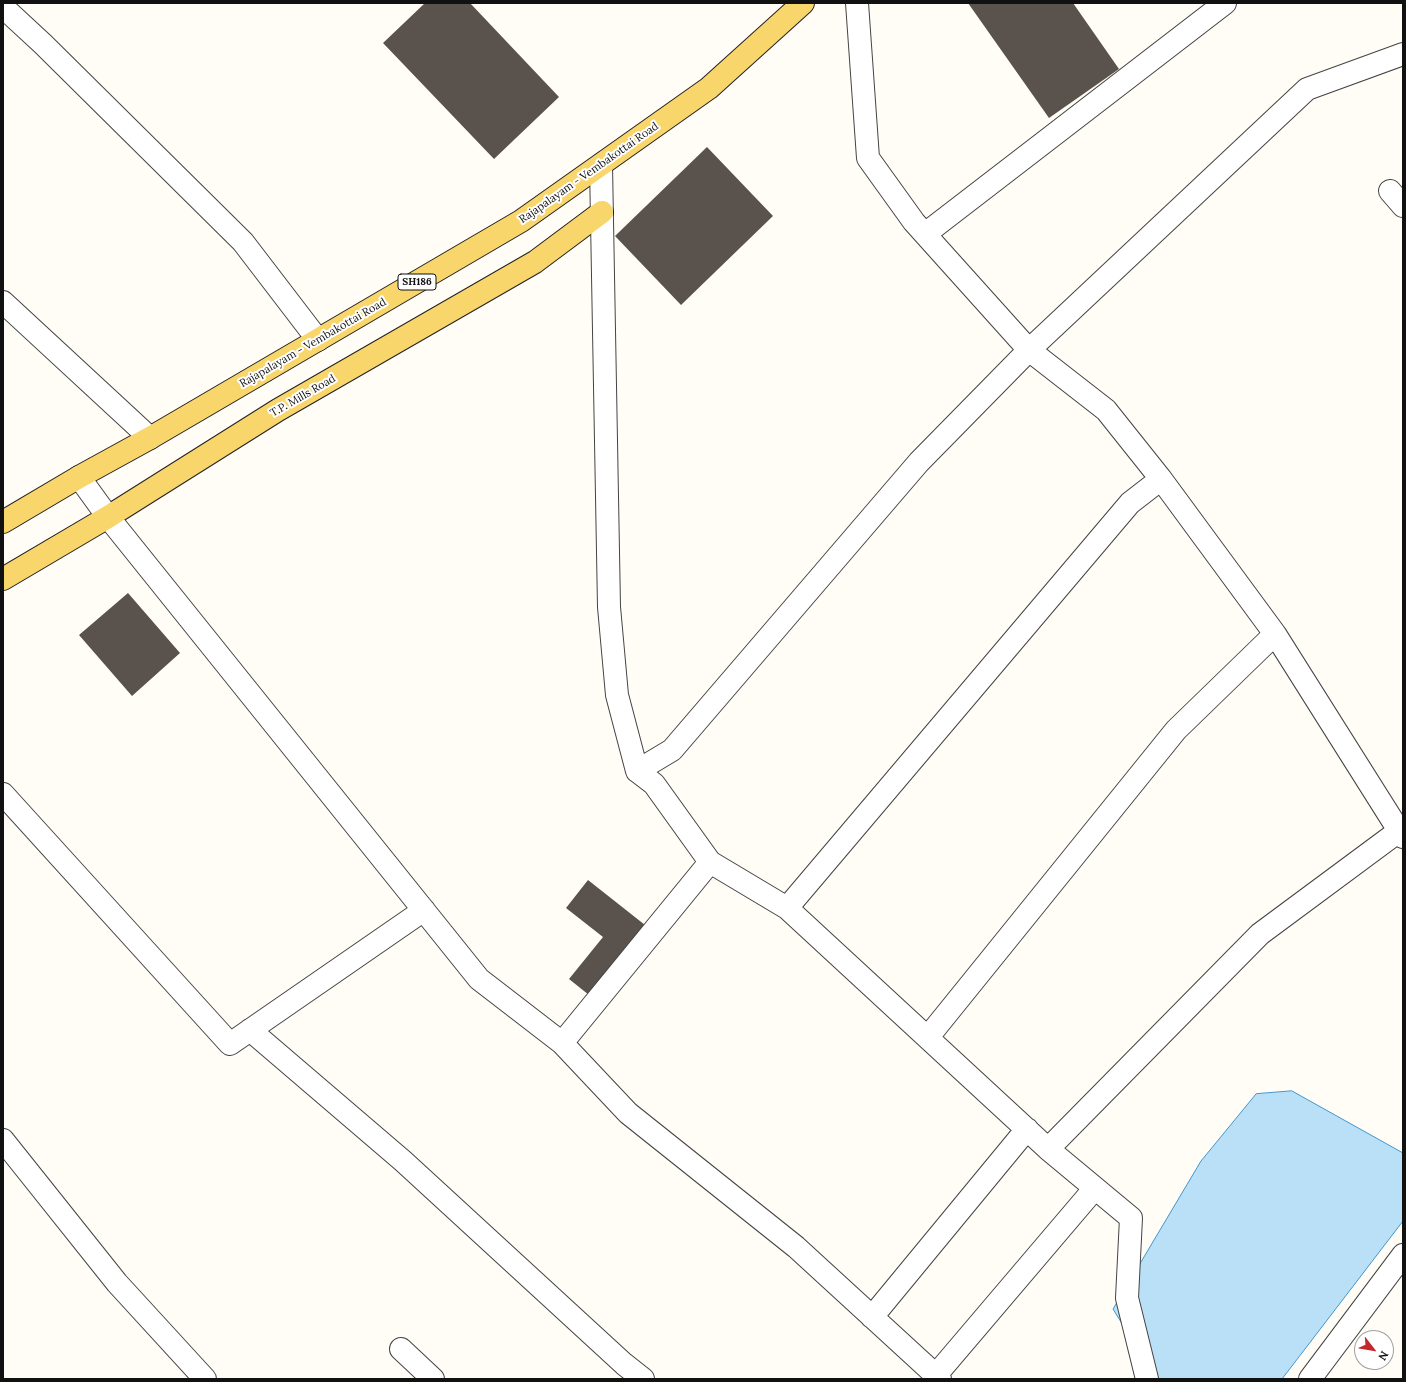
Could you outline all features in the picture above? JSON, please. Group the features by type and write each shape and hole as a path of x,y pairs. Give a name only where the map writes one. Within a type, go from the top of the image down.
{"main road":[{"name":"Rajapalayam - Vembakottai Road","path":"3,522 78,477 150,438 521,221 709,88 803,3"},
{"name":"T.P. Mills Road","path":"3,579 108,517 278,410 535,262 602,212"}],"street":[{"path":"857,3 868,158 914,222 1029,350 1106,410 1161,479 1275,634 1402,832 1260,934 1048,1149"},
{"path":"925,234 1225,3"},
{"path":"3,7 44,44 243,242 318,340"},
{"path":"637,771 672,750 919,462 1029,350 1306,89 1403,54"},
{"path":"600,165 609,607 617,695 637,771 654,784 710,862 787,908 1048,1149 1131,1218 1127,1298 1147,1379"},
{"path":"3,302 150,438"},
{"path":"78,477 108,517 479,979 562,1043 628,1113 796,1247 938,1377 1095,1188"},
{"path":"787,908 1130,503 1161,479"},
{"path":"928,1037 1176,730 1275,634"},
{"path":"3,794 230,1044 424,910"},
{"path":"562,1043 710,862"},
{"path":"250,1030 403,1161 624,1364 643,1379"},
{"path":"872,1317 1027,1129"},
{"path":"3,1140 117,1283 205,1379"},
{"path":"1310,1379 1403,1255"},
{"path":"401,1349 433,1379"}],"water":[{"path":"1292,1091 1403,1153 1403,1221 1282,1379 1156,1379 1113,1309 1201,1161 1256,1094"}],"building":[{"path":"425,3 470,3 559,97 494,159 383,43"},
{"path":"968,3 1073,3 1119,69 1049,118"},
{"path":"707,147 773,216 681,305 615,236"},
{"path":"128,593 180,653 132,696 79,635"},
{"path":"588,880 645,925 589,995 569,979 603,937 566,908"}]}
